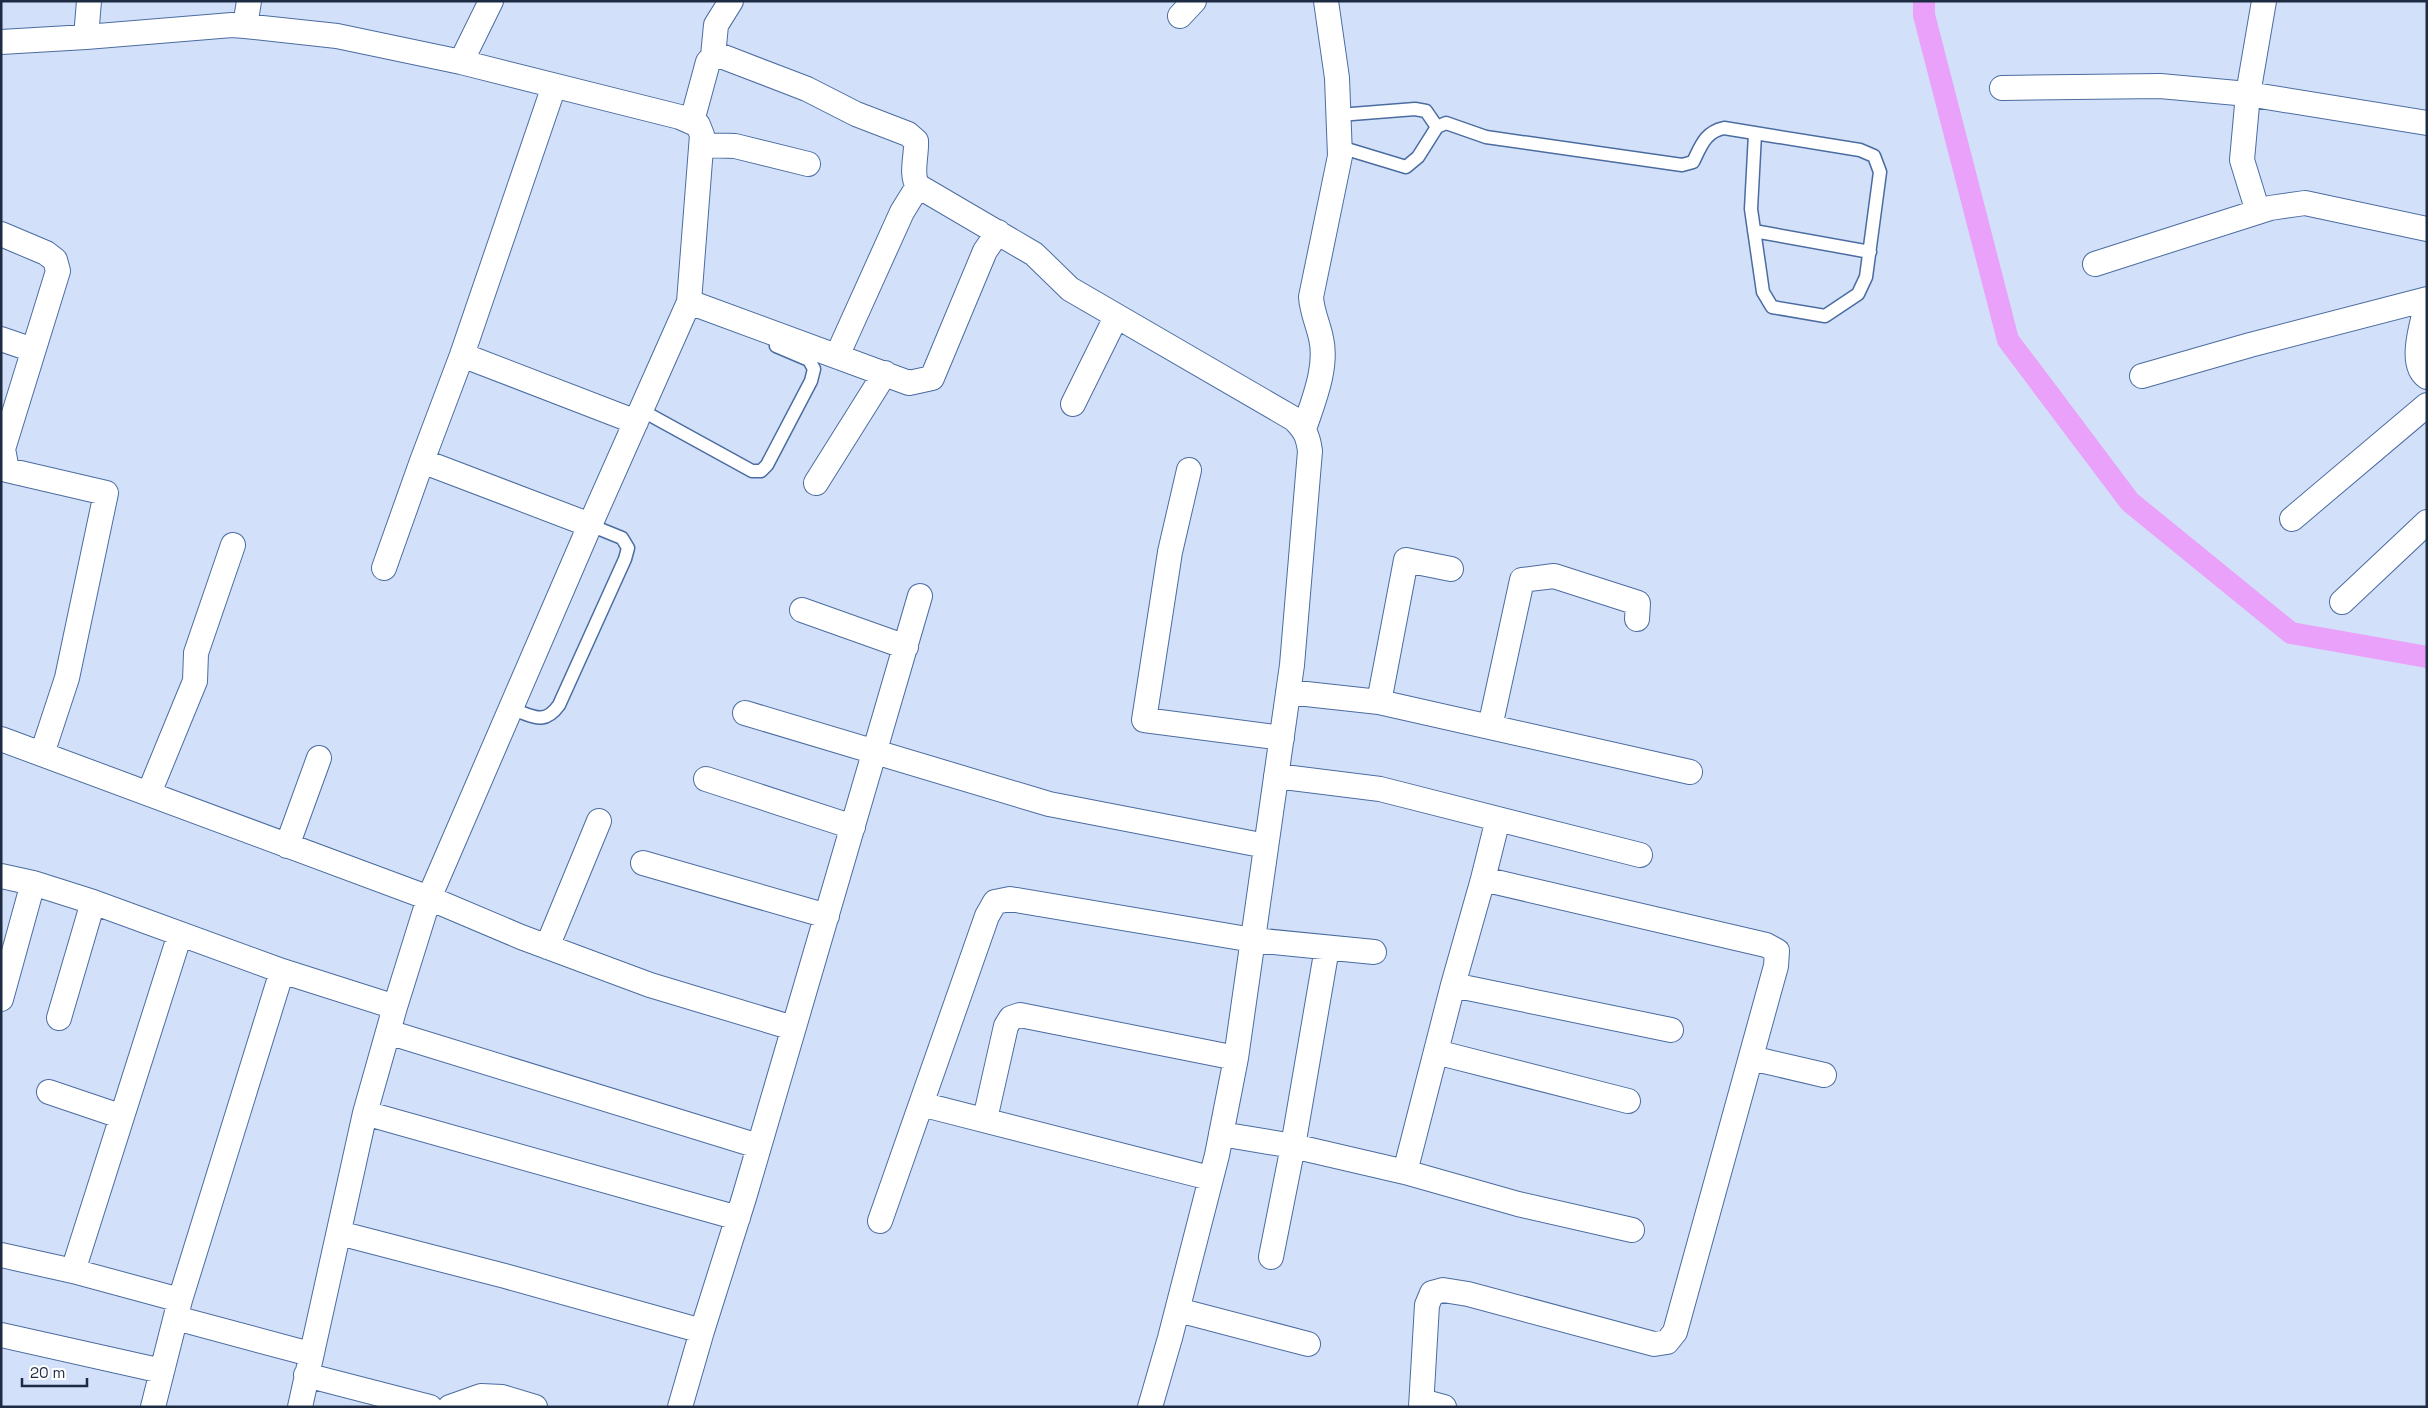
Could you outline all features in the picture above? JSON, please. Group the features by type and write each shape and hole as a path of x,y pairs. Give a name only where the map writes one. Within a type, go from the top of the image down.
{"street":[{"path":"86,38 89,1"},
{"path":"245,26 249,1"},
{"path":"461,62 491,1"},
{"path":"692,121 708,62 713,56 716,25 731,1"},
{"path":"1304,429 1318,383 1322,351 1321,338 1312,311 1310,297 1340,156 1337,78 1326,1"},
{"path":"2258,212 2242,160 2248,94 2264,1"},
{"path":"1,42 86,38 232,24 337,36 461,62 692,121 698,125 702,136 688,306 590,525 429,898 395,1006 366,1113 300,1407"},
{"path":"713,56 721,56 807,89 856,114 908,134 916,141 917,152 914,175 918,186 1034,254 1070,289 1294,419 1304,429 1308,437 1310,451 1288,692 1236,1058 1222,1134 1178,1310 1150,1407"},
{"path":"384,568 462,355 554,86"},
{"path":"2002,88 2160,86 2248,94 2427,123"},
{"path":"702,145 735,146 808,164"},
{"path":"837,356 902,212 918,186"},
{"path":"2095,264 2258,212 2305,203 2427,229"},
{"path":"688,306 837,356 909,383 932,378 985,251 998,232"},
{"path":"1,234 46,253 56,260 58,271 2,449 7,470 106,493 68,678 42,754"},
{"path":"2142,376 2259,342 2427,299"},
{"path":"2427,303 2416,354 2422,374 2427,377"},
{"path":"1073,404 1116,317"},
{"path":"1,339 33,350"},
{"path":"462,355 638,416"},
{"path":"816,483 885,373"},
{"path":"2292,519 2427,405"},
{"path":"422,461 590,525"},
{"path":"1189,470 1170,552 1144,720 1282,738"},
{"path":"2342,602 2427,522"},
{"path":"149,793 195,681 196,653 233,545"},
{"path":"1379,702 1406,560 1451,568"},
{"path":"1490,727 1522,580 1554,576 1638,603 1638,619"},
{"path":"680,1407 738,1218 920,596"},
{"path":"802,610 906,647"},
{"path":"1288,692 1379,702 1690,772"},
{"path":"744,713 1049,804 1266,846"},
{"path":"1,739 429,898 547,948 650,985 793,1028"},
{"path":"287,846 319,758"},
{"path":"1276,776 1380,789 1640,855"},
{"path":"706,779 853,827"},
{"path":"1405,1172 1498,819"},
{"path":"547,948 599,820"},
{"path":"643,863 827,916"},
{"path":"1,876 33,883 93,902 282,971 395,1006"},
{"path":"1429,1405 1427,1304 1432,1293 1442,1290 1468,1294 1654,1344 1666,1342 1675,1332 1776,966 1777,951 1766,945 1483,879"},
{"path":"1,999 33,883"},
{"path":"880,1221 987,916 995,902 1010,898 1253,940 1374,952"},
{"path":"59,1018 93,902"},
{"path":"72,1271 120,1116 180,934"},
{"path":"1271,1257 1293,1146 1327,948"},
{"path":"153,1407 178,1309 282,971"},
{"path":"1453,985 1671,1030"},
{"path":"985,1119 1006,1026 1011,1018 1020,1015 1236,1058"},
{"path":"388,1032 758,1146"},
{"path":"1436,1052 1628,1101"},
{"path":"1751,1058 1824,1076"},
{"path":"49,1092 120,1116"},
{"path":"921,1104 1210,1178"},
{"path":"366,1113 738,1218"},
{"path":"1222,1134 1293,1146 1405,1172 1518,1204 1632,1230"},
{"path":"339,1233 506,1276 702,1331"},
{"path":"1,1255 72,1271 178,1309 308,1365 430,1407"},
{"path":"1178,1310 1308,1344"},
{"path":"1,1335 162,1370"},
{"path":"450,1407 481,1396 502,1397 535,1407"}],"lane":[{"path":"1339,115 1415,109 1426,111 1437,127"},
{"path":"1340,147 1406,167 1418,157 1437,127 1446,124 1486,136 1682,165 1693,162 1704,139 1714,130 1724,128 1860,150 1874,156 1880,172 1866,277 1858,294 1825,316 1772,307 1762,292 1751,209 1755,134"},
{"path":"1754,231 1870,252"},
{"path":"638,416 752,471 761,471 767,465 811,381 814,369 809,360 688,306"},
{"path":"512,709 543,718 552,715 559,705 625,559 628,548 622,538 590,525"}],"waterway":[{"path":"1924,1 1924,15 2008,340 2130,502 2291,633 2427,657"}]}
